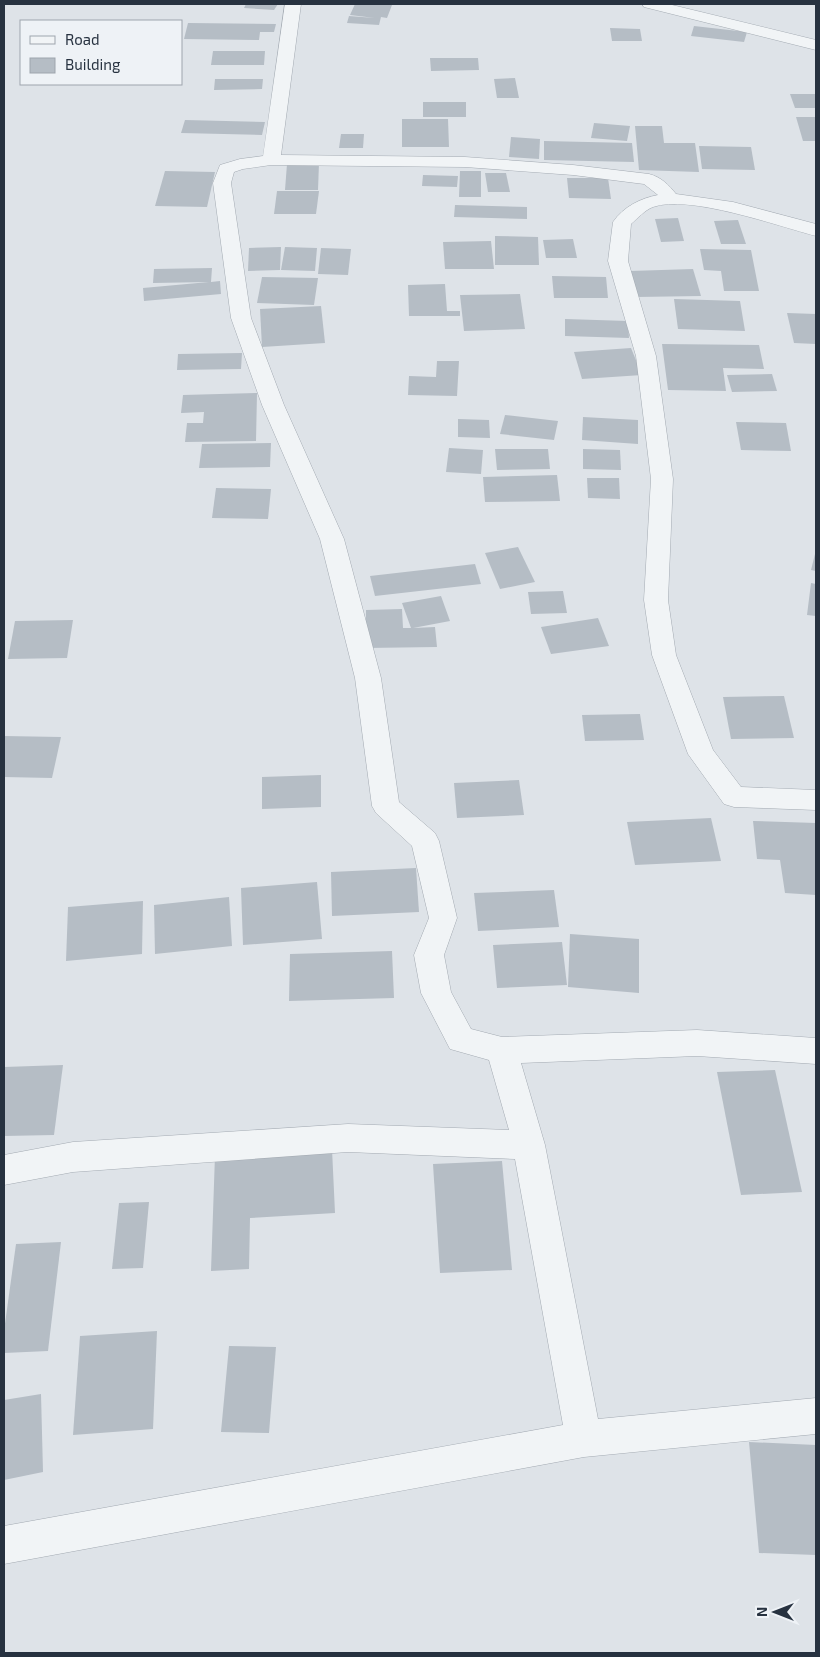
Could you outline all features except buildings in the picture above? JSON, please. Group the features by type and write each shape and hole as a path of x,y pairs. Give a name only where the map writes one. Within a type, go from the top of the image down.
{"street":[{"path":"271,160 293,4"},
{"path":"650,4 816,45"},
{"path":"671,200 663,189 649,180 573,170 465,162 271,160 240,164 226,169 222,183 241,318 273,405 332,540 368,678 386,806 425,842 443,918 428,955 436,993 461,1040 502,1050 697,1043 816,1050"},
{"path":"816,230 714,205 671,200 649,202 622,222 618,261 646,356 662,479 656,600 664,655 701,754 734,797 816,800"},
{"path":"502,1050 529,1145 584,1438"},
{"path":"4,1170 74,1157 348,1138 529,1145"},
{"path":"4,1545 584,1438 816,1416"}]}
